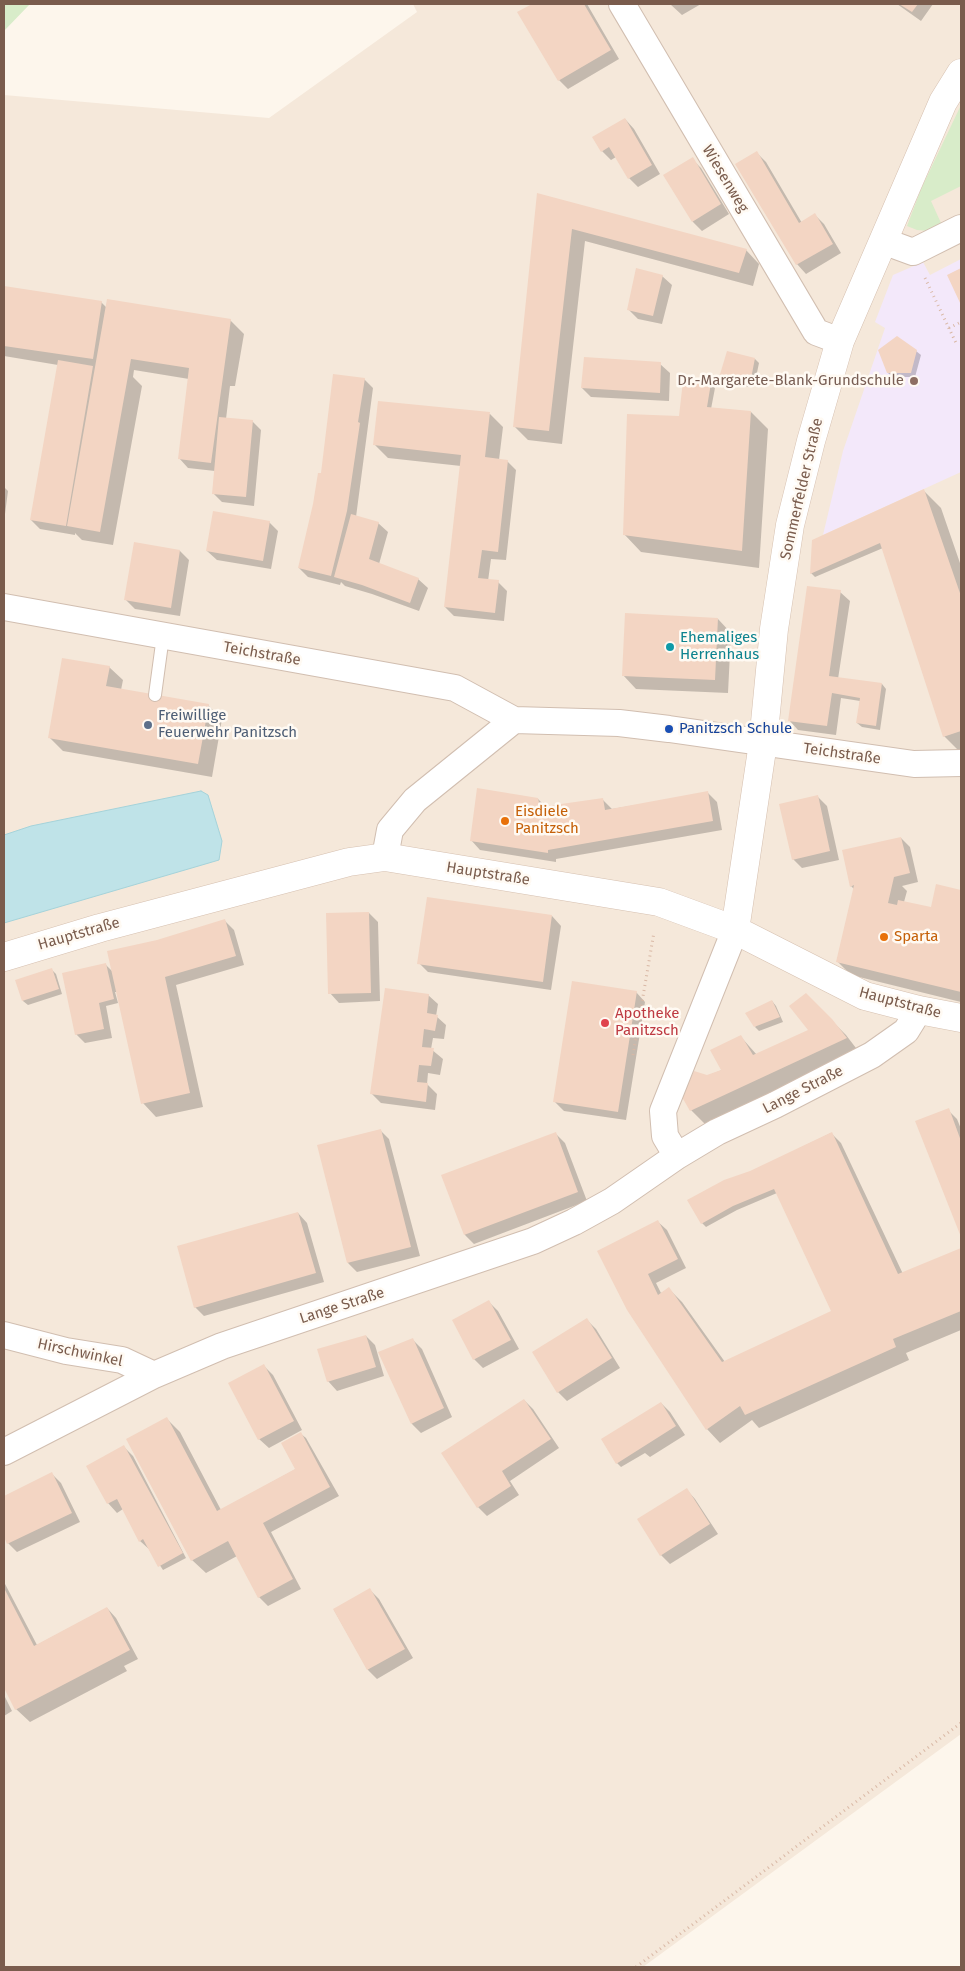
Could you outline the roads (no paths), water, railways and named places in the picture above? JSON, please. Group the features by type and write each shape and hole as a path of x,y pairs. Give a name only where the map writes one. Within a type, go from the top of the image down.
{"street":[{"name":"Wiesenweg","path":"622,4 816,332 840,341"},
{"name":"Sommerfelder Straße","path":"736,930 763,743 774,629 790,525 811,441 840,341 942,102 961,73"},
{"path":"883,241 913,252 961,228"},
{"name":"Teichstraße","path":"4,607 455,688 514,720 618,723 914,764 961,763"},
{"path":"385,857 390,830 415,800 514,720"},
{"name":"Hauptstraße","path":"4,957 100,928 349,862 385,857 659,902 736,930 865,996 919,1010 961,1018"},
{"path":"677,1156 665,1136 663,1112 736,930"},
{"name":"Lange Straße","path":"4,1452 154,1375 222,1346 533,1242 612,1201 677,1156 717,1132 775,1105 872,1054 906,1031 919,1010"},
{"name":"Hirschwinkel","path":"4,1335 66,1351 122,1360 154,1375"}],"lane":[{"path":"155,695 163,636"}],"water":[{"path":"201,791 208,795 222,841 219,860 4,923 4,835 31,826"}],"place":[{"name":"Dr.-Margarete-Blank-Grundschule","path":"914,381"},
{"name":"Ehemaliges Herrenhaus","path":"670,647"},
{"name":"Freiwillige Feuerwehr Panitzsch","path":"148,725"},
{"name":"Panitzsch Schule","path":"669,729"},
{"name":"Eisdiele Panitzsch","path":"505,821"},
{"name":"Sparta","path":"884,937"},
{"name":"Apotheke Panitzsch","path":"605,1023"}]}
